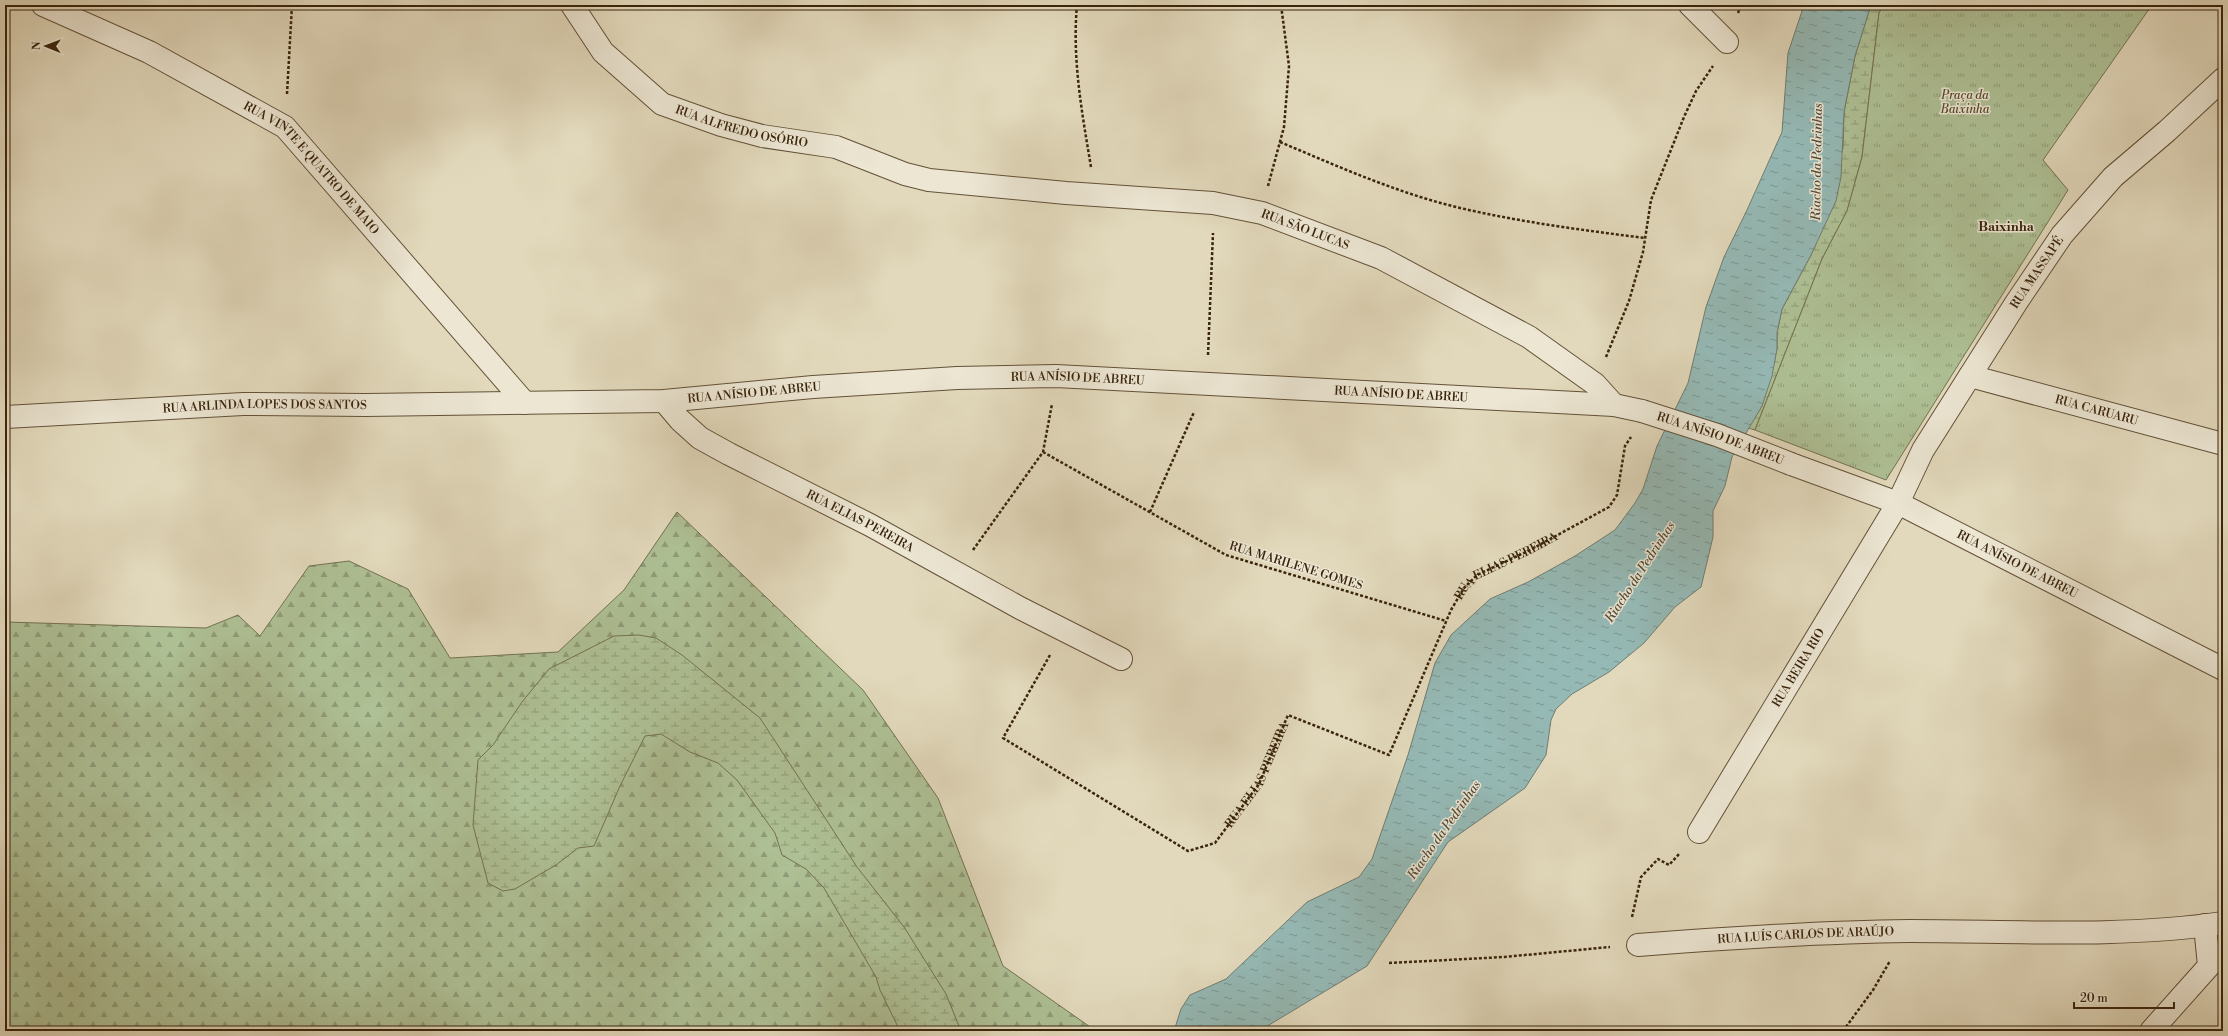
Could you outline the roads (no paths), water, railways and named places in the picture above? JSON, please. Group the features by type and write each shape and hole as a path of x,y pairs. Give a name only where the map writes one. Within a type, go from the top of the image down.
{"street":[{"name":"RUA VINTE E QUATRO DE MAIO","path":"43,5 149,52 285,127 524,403"},
{"name":"RUA ALFREDO OSÓRIO","path":"572,5 603,52 662,104 721,125 762,136 836,147 905,174 929,180 952,183"},
{"path":"1690,5 1727,42"},
{"name":"RUA MASSAPÉ","path":"1898,503 1923,450 2062,235 2113,177 2167,131 2223,79"},
{"name":"RUA SÃO LUCAS","path":"952,183 1213,203 1262,213 1381,258 1528,337 1595,384 1614,405"},
{"name":"RUA ANÍSIO DE ABREU","path":"524,403 664,401 813,387 957,378 1056,376 1614,405 1642,411 1716,435 1898,503 2223,669"},
{"name":"RUA CARUARU","path":"1970,376 2223,444"},
{"name":"RUA ELIAS PEREIRA","path":"664,401 680,420 700,438 1121,659"},
{"name":"RUA ARLINDA LOPES DOS SANTOS","path":"5,417 243,404 366,406 524,403"},
{"name":"RUA BEIRA RIO","path":"1699,832 1898,503"},
{"path":"2151,1031 2209,966 2214,924"},
{"name":"RUA LUÍS CARLOS DE ARAÚJO","path":"1638,945 1788,934 1908,931 2114,931 2214,924"}],"water":[{"name":"Riacho da Pedrinhas","path":"1804,5 1871,5 1855,56 1844,112 1841,177 1836,201 1811,255 1782,309 1777,333 1777,349 1772,376 1762,406 1732,457 1725,486 1713,511 1713,537 1701,587 1675,607 1644,643 1609,672 1572,694 1556,709 1551,720 1546,755 1525,788 1448,842 1367,966 1259,1031 1174,1031 1181,1009 1190,995 1226,979 1307,902 1359,877 1372,859 1408,755 1435,663 1451,635 1490,599 1528,582 1575,556 1615,530 1635,503 1643,489 1657,446 1688,383 1706,307 1724,257 1782,132 1788,53"}],"district":[{"name":"Baixinha","path":"2006,227"}],"park label":[{"name":"Praça da Baixinha","path":"1965,102"}]}
